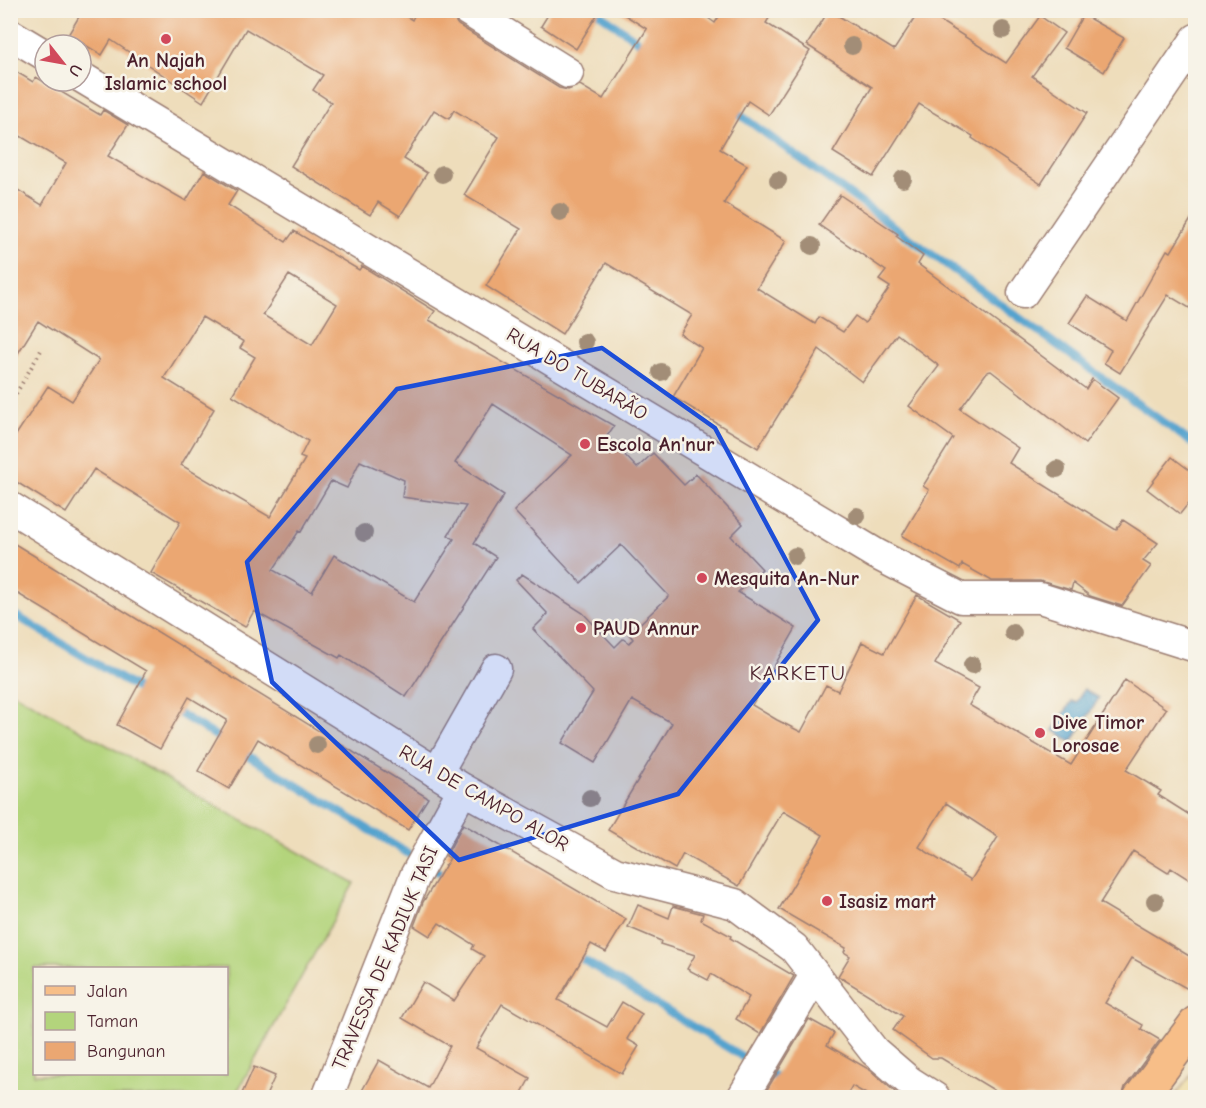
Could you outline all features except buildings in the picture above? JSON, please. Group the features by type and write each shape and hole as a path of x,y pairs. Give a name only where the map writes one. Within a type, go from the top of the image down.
{"main road":[{"path":"1140,1098 1196,1023"}],"street":[{"path":"467,10 568,73"},
{"path":"10,34 33,48"},
{"path":"1023,294 1196,39"},
{"name":"RUA DO TUBARÃO","path":"93,83 876,554 961,598 1040,598 1196,647"},
{"name":"RUA DE CAMPO ALOR","path":"10,507 463,789 615,873 735,904 794,948 814,977 874,1051 910,1083 935,1098"},
{"path":"437,773 496,669"},
{"name":"TRAVESSA DE KADIUK TASI","path":"327,1098 415,876 463,789"},
{"path":"747,1092 814,977"}],"path":[{"path":"10,404 43,347"}],"highlighted area":[{"path":"602,348 715,428 818,620 678,794 459,860 272,682 247,562 397,389"}],"green space":[{"path":"10,691 354,883 234,1097 11,1097"}],"sand":[{"path":"1195,1070 1195,1097 1174,1097"}],"water":[{"path":"1084,689 1099,698 1072,742 1053,730 1072,701 1076,703"}],"waterway":[{"path":"595,10 646,47"},
{"path":"732,109 1196,446"},
{"path":"10,612 146,694"},
{"path":"170,708 226,742"},
{"path":"239,750 448,878"},
{"path":"572,953 784,1082"}],"place":[{"name":"An Najah Islamic school","path":"166,39"},
{"name":"Escola An'nur","path":"585,444"},
{"name":"Mesquita An-Nur","path":"702,578"},
{"name":"PAUD Annur","path":"581,628"},
{"name":"Dive Timor Lorosae","path":"1040,733"},
{"name":"Isasiz mart","path":"827,901"}],"district":[{"name":"KARKETU","path":"798,673"}]}
